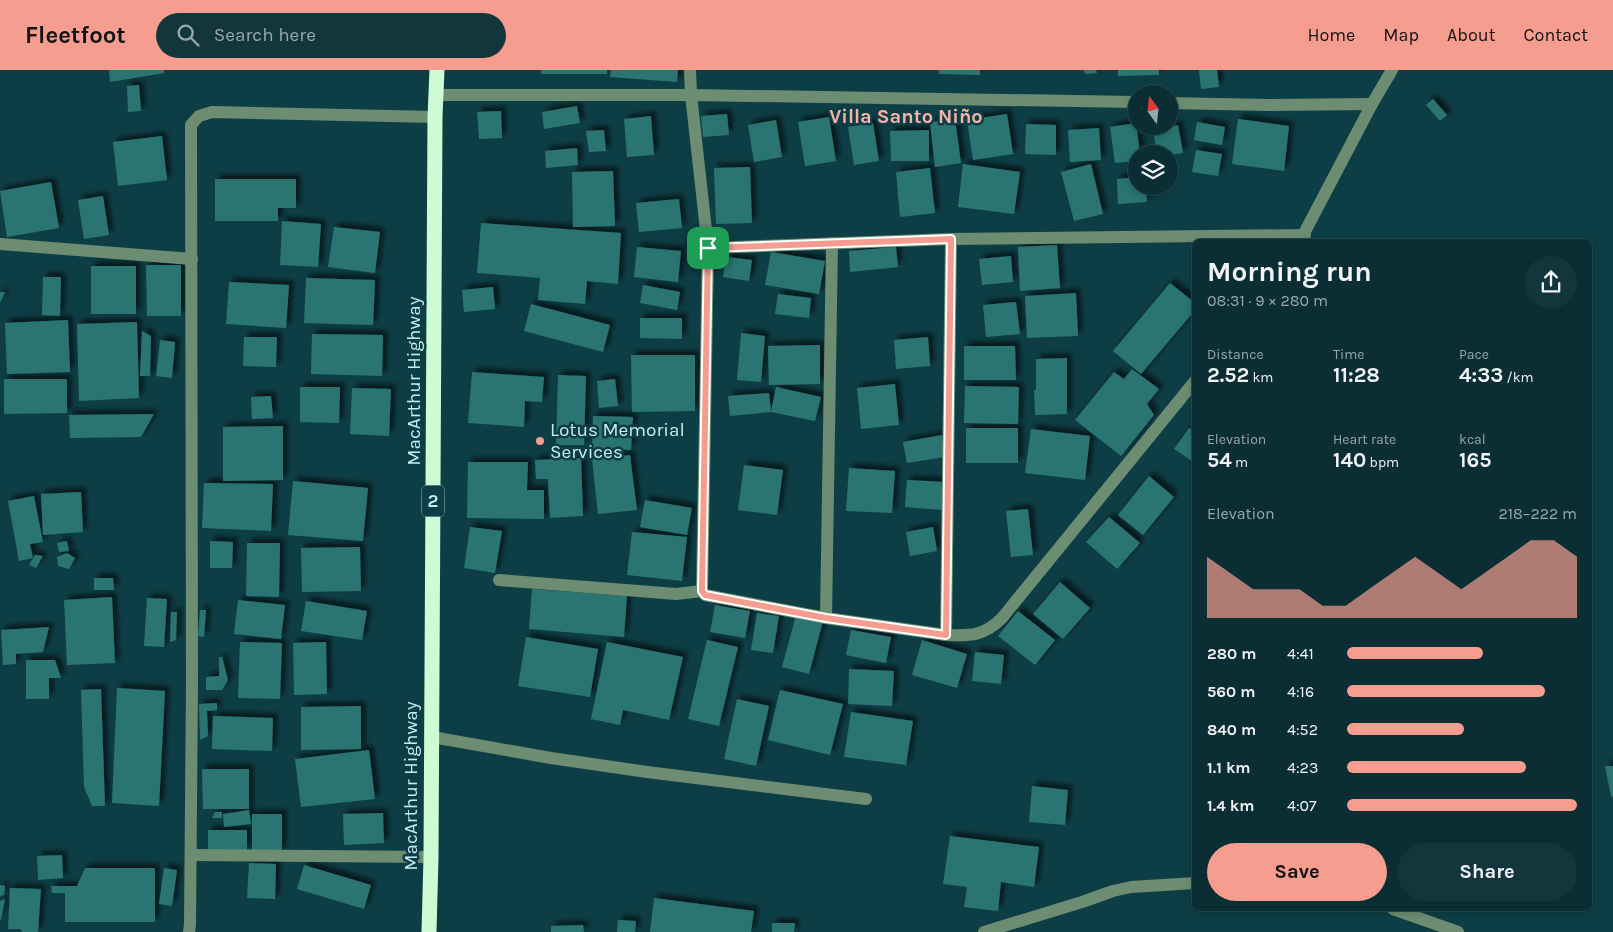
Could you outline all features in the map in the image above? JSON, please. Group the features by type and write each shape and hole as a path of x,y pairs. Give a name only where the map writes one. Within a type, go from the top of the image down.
{"highway":[{"name":"MacArthur Highway","path":"429,932 432,737 435,117 437,70"}],"street":[{"path":"690,70 708,248 702,591 705,595 826,618 946,635 964,636 984,632 1002,618 1192,385"},
{"path":"708,248 951,239 1302,238 1372,104 1392,70"},
{"path":"436,95 691,94 1128,102"},
{"path":"1178,102 1268,105 1372,104"},
{"path":"189,932 191,855 191,125 198,116 212,112 435,117"},
{"path":"946,635 951,239"},
{"path":"826,618 832,243"},
{"path":"0,244 192,259"},
{"path":"499,580 676,594 702,591"},
{"path":"432,737 551,758 866,799"},
{"path":"191,855 431,857"},
{"path":"984,932 1082,902 1113,890 1192,883"},
{"path":"1399,911 1458,932"}],"building":[{"path":"109,70 164,70 164,73 110,82"},
{"path":"541,70 607,70 607,74 541,74"},
{"path":"611,70 678,70 677,82 610,77"},
{"path":"939,70 980,70 980,75 939,74"},
{"path":"1084,70 1096,70 1097,73 1085,74"},
{"path":"1118,70 1159,70 1159,75 1118,76"},
{"path":"1199,70 1217,70 1219,87 1201,89"},
{"path":"139,85 141,111 128,112 127,86"},
{"path":"1433,99 1447,115 1440,121 1426,105"},
{"path":"577,106 580,123 544,129 542,112"},
{"path":"501,111 502,138 479,139 477,112"},
{"path":"727,114 729,135 703,137 701,116"},
{"path":"1007,114 1013,154 973,160 967,120"},
{"path":"651,116 654,155 627,157 624,119"},
{"path":"829,117 836,161 805,166 798,122"},
{"path":"955,119 961,163 935,167 930,122"},
{"path":"1238,119 1289,126 1284,171 1232,164"},
{"path":"776,120 782,157 754,162 748,125"},
{"path":"1197,122 1225,127 1222,145 1194,140"},
{"path":"873,123 879,161 854,165 848,127"},
{"path":"1026,124 1056,125 1056,155 1025,154"},
{"path":"1128,124 1128,135 1138,135 1139,145 1128,145 1128,162 1115,163 1110,127"},
{"path":"1178,125 1183,153 1178,154 1178,145 1156,145 1154,135 1178,135"},
{"path":"1099,128 1101,160 1070,162 1068,130"},
{"path":"604,130 606,151 589,152 586,131"},
{"path":"929,130 929,161 891,161 890,131"},
{"path":"162,136 167,180 118,186 113,142"},
{"path":"577,148 578,165 546,168 545,151"},
{"path":"1196,150 1222,154 1218,176 1192,172"},
{"path":"963,164 1020,172 1014,214 958,207"},
{"path":"1091,164 1103,214 1074,221 1061,172"},
{"path":"750,167 752,223 716,224 714,168"},
{"path":"930,168 935,213 900,217 896,172"},
{"path":"613,171 615,226 573,227 572,172"},
{"path":"1128,178 1128,195 1147,195 1147,202 1118,204 1117,179"},
{"path":"215,179 296,179 296,208 278,208 278,221 215,221"},
{"path":"51,182 59,228 7,237 0,191"},
{"path":"103,196 109,235 84,239 78,200"},
{"path":"679,199 682,228 639,232 636,203"},
{"path":"282,221 321,224 318,267 280,265"},
{"path":"481,223 621,233 618,284 587,281 585,304 538,300 540,278 477,273"},
{"path":"334,227 380,232 375,273 328,267"},
{"path":"1057,245 1060,288 1020,291 1018,247"},
{"path":"637,247 681,251 678,282 634,277"},
{"path":"896,247 898,267 850,272 849,251"},
{"path":"771,252 825,261 819,294 765,285"},
{"path":"1011,256 1013,282 982,285 979,259"},
{"path":"726,257 752,260 749,281 723,277"},
{"path":"146,265 181,265 181,316 147,316"},
{"path":"91,266 136,266 136,314 91,314"},
{"path":"43,277 61,277 60,316 42,315"},
{"path":"306,278 375,280 373,325 304,323"},
{"path":"229,282 289,285 286,328 226,324"},
{"path":"1170,283 1192,301 1192,314 1141,374 1113,351"},
{"path":"643,285 680,292 677,310 640,303"},
{"path":"493,287 495,309 464,312 462,290"},
{"path":"0,292 5,292 0,303"},
{"path":"1076,293 1078,336 1027,338 1025,296"},
{"path":"778,294 811,298 809,318 775,314"},
{"path":"1016,302 1020,334 986,337 983,305"},
{"path":"531,304 610,325 603,352 524,331"},
{"path":"640,318 682,318 682,339 640,338"},
{"path":"68,320 70,372 7,374 5,323"},
{"path":"137,322 139,398 79,401 77,324"},
{"path":"142,331 151,336 150,376 140,376"},
{"path":"741,333 765,336 761,382 737,380"},
{"path":"312,334 383,335 382,376 311,374"},
{"path":"244,337 277,337 276,367 243,366"},
{"path":"928,337 930,366 896,369 894,340"},
{"path":"160,340 175,342 172,378 156,376"},
{"path":"820,345 820,384 769,385 768,346"},
{"path":"964,346 1015,346 1016,380 964,380"},
{"path":"631,355 695,355 695,411 632,412"},
{"path":"1067,358 1067,414 1035,415 1036,359"},
{"path":"1132,369 1159,389 1147,404 1154,415 1121,456 1075,420 1114,372 1124,379"},
{"path":"472,372 544,377 542,402 525,401 524,427 468,423"},
{"path":"558,375 586,376 584,445 556,445"},
{"path":"4,379 67,379 67,413 4,414"},
{"path":"615,379 618,406 599,408 597,381"},
{"path":"895,384 899,425 861,429 857,388"},
{"path":"965,386 1019,387 1018,424 964,423"},
{"path":"300,387 340,387 339,423 300,422"},
{"path":"776,387 821,397 815,421 771,412"},
{"path":"352,388 391,389 389,436 350,434"},
{"path":"769,393 771,412 730,416 728,396"},
{"path":"271,396 273,418 252,419 251,397"},
{"path":"154,414 141,437 70,438 69,415"},
{"path":"593,416 633,417 631,450 592,448"},
{"path":"283,426 283,480 223,481 223,427"},
{"path":"966,428 1018,428 1018,463 966,463"},
{"path":"1189,428 1192,430 1192,461 1174,449"},
{"path":"1031,429 1090,436 1085,480 1025,473"},
{"path":"942,435 945,457 907,463 903,442"},
{"path":"630,455 637,510 598,514 592,459"},
{"path":"581,458 583,516 550,518 548,479 536,479 535,460"},
{"path":"468,462 528,462 527,490 544,490 544,519 467,518"},
{"path":"744,465 783,470 777,515 738,510"},
{"path":"849,468 895,471 892,513 846,511"},
{"path":"1149,476 1174,497 1143,535 1118,515"},
{"path":"907,480 944,482 942,510 905,507"},
{"path":"293,481 368,488 363,541 288,535"},
{"path":"204,483 273,484 271,531 202,528"},
{"path":"81,492 83,532 43,535 41,494"},
{"path":"34,496 43,542 30,544 33,558 19,561 8,501"},
{"path":"645,500 692,508 687,535 640,527"},
{"path":"1028,509 1033,555 1011,557 1006,511"},
{"path":"1109,517 1140,543 1117,569 1086,542"},
{"path":"470,527 502,531 495,573 464,568"},
{"path":"933,527 937,551 910,556 906,532"},
{"path":"632,532 687,537 682,581 627,575"},
{"path":"67,541 69,551 59,552 57,543"},
{"path":"210,541 233,542 232,568 210,568"},
{"path":"247,543 280,543 279,597 246,596"},
{"path":"360,547 361,591 302,592 301,548"},
{"path":"67,553 75,558 69,569 58,566 57,557"},
{"path":"35,555 43,556 36,568 29,565"},
{"path":"94,578 113,578 114,590 94,590"},
{"path":"1060,582 1090,608 1063,639 1033,614"},
{"path":"532,589 627,596 624,637 529,629"},
{"path":"112,597 115,663 67,665 64,600"},
{"path":"147,598 167,599 164,647 144,646"},
{"path":"238,600 285,605 281,639 234,634"},
{"path":"306,601 367,611 362,640 301,631"},
{"path":"715,605 750,611 745,638 710,632"},
{"path":"200,610 206,610 204,637 198,636"},
{"path":"1018,611 1055,640 1035,665 998,636"},
{"path":"171,612 177,612 176,640 170,642"},
{"path":"757,613 779,616 773,653 751,650"},
{"path":"796,615 823,621 809,674 782,667"},
{"path":"49,627 43,652 16,654 16,664 3,665 1,630"},
{"path":"851,630 891,637 886,663 846,655"},
{"path":"526,637 598,649 590,697 518,686"},
{"path":"707,640 738,647 719,726 688,719"},
{"path":"922,640 967,654 957,688 912,675"},
{"path":"240,642 282,643 280,699 238,698"},
{"path":"326,642 327,694 294,695 293,643"},
{"path":"607,642 683,657 669,720 623,710 620,725 591,719"},
{"path":"975,652 1004,655 1001,684 972,681"},
{"path":"219,657 222,657 228,680 222,690 206,690 206,677 219,676"},
{"path":"26,660 55,660 61,678 49,678 49,699 26,699"},
{"path":"849,669 894,671 892,706 848,704"},
{"path":"117,688 165,691 159,806 112,803"},
{"path":"101,689 105,806 92,806 84,787 81,690"},
{"path":"780,690 843,704 830,755 768,740"},
{"path":"737,699 769,706 756,766 724,759"},
{"path":"217,703 217,710 207,711 208,736 200,740 199,704"},
{"path":"361,706 361,749 301,750 301,707"},
{"path":"851,712 913,721 906,765 844,757"},
{"path":"213,716 273,718 272,751 212,749"},
{"path":"369,750 375,799 301,807 295,759"},
{"path":"1605,766 1613,766 1613,797 1611,796"},
{"path":"202,769 249,769 249,809 203,809"},
{"path":"1032,786 1068,790 1065,825 1029,822"},
{"path":"249,810 251,824 224,827 223,814"},
{"path":"215,812 222,812 222,818 212,818"},
{"path":"383,813 384,843 344,845 343,814"},
{"path":"252,814 282,814 282,852 252,853"},
{"path":"208,830 247,830 247,850 208,850"},
{"path":"950,836 1039,847 1034,887 1001,882 998,911 964,907 967,887 943,884"},
{"path":"62,855 63,878 38,880 37,856"},
{"path":"249,863 276,864 275,899 247,898"},
{"path":"304,865 371,885 364,909 297,889"},
{"path":"85,868 155,868 155,922 65,922 65,893 52,893 51,886 77,886"},
{"path":"164,868 177,870 172,906 159,904"},
{"path":"0,885 5,886 4,895 0,896"},
{"path":"10,888 41,889 38,932 22,932 21,929 8,929"},
{"path":"654,898 754,911 751,932 650,932"},
{"path":"5,899 1,920 0,901"},
{"path":"618,920 636,921 635,932 617,932"},
{"path":"772,923 795,923 794,932 772,932"},
{"path":"583,925 584,932 551,932 551,926"}],"place":[{"name":"Lotus Memorial Services","path":"540,441"}],"district":[{"name":"Villa Santo Niño","path":"906,116"}],"route":[{"path":"951,239 946,635 826,618 705,595 702,591 708,248 951,239"}]}
